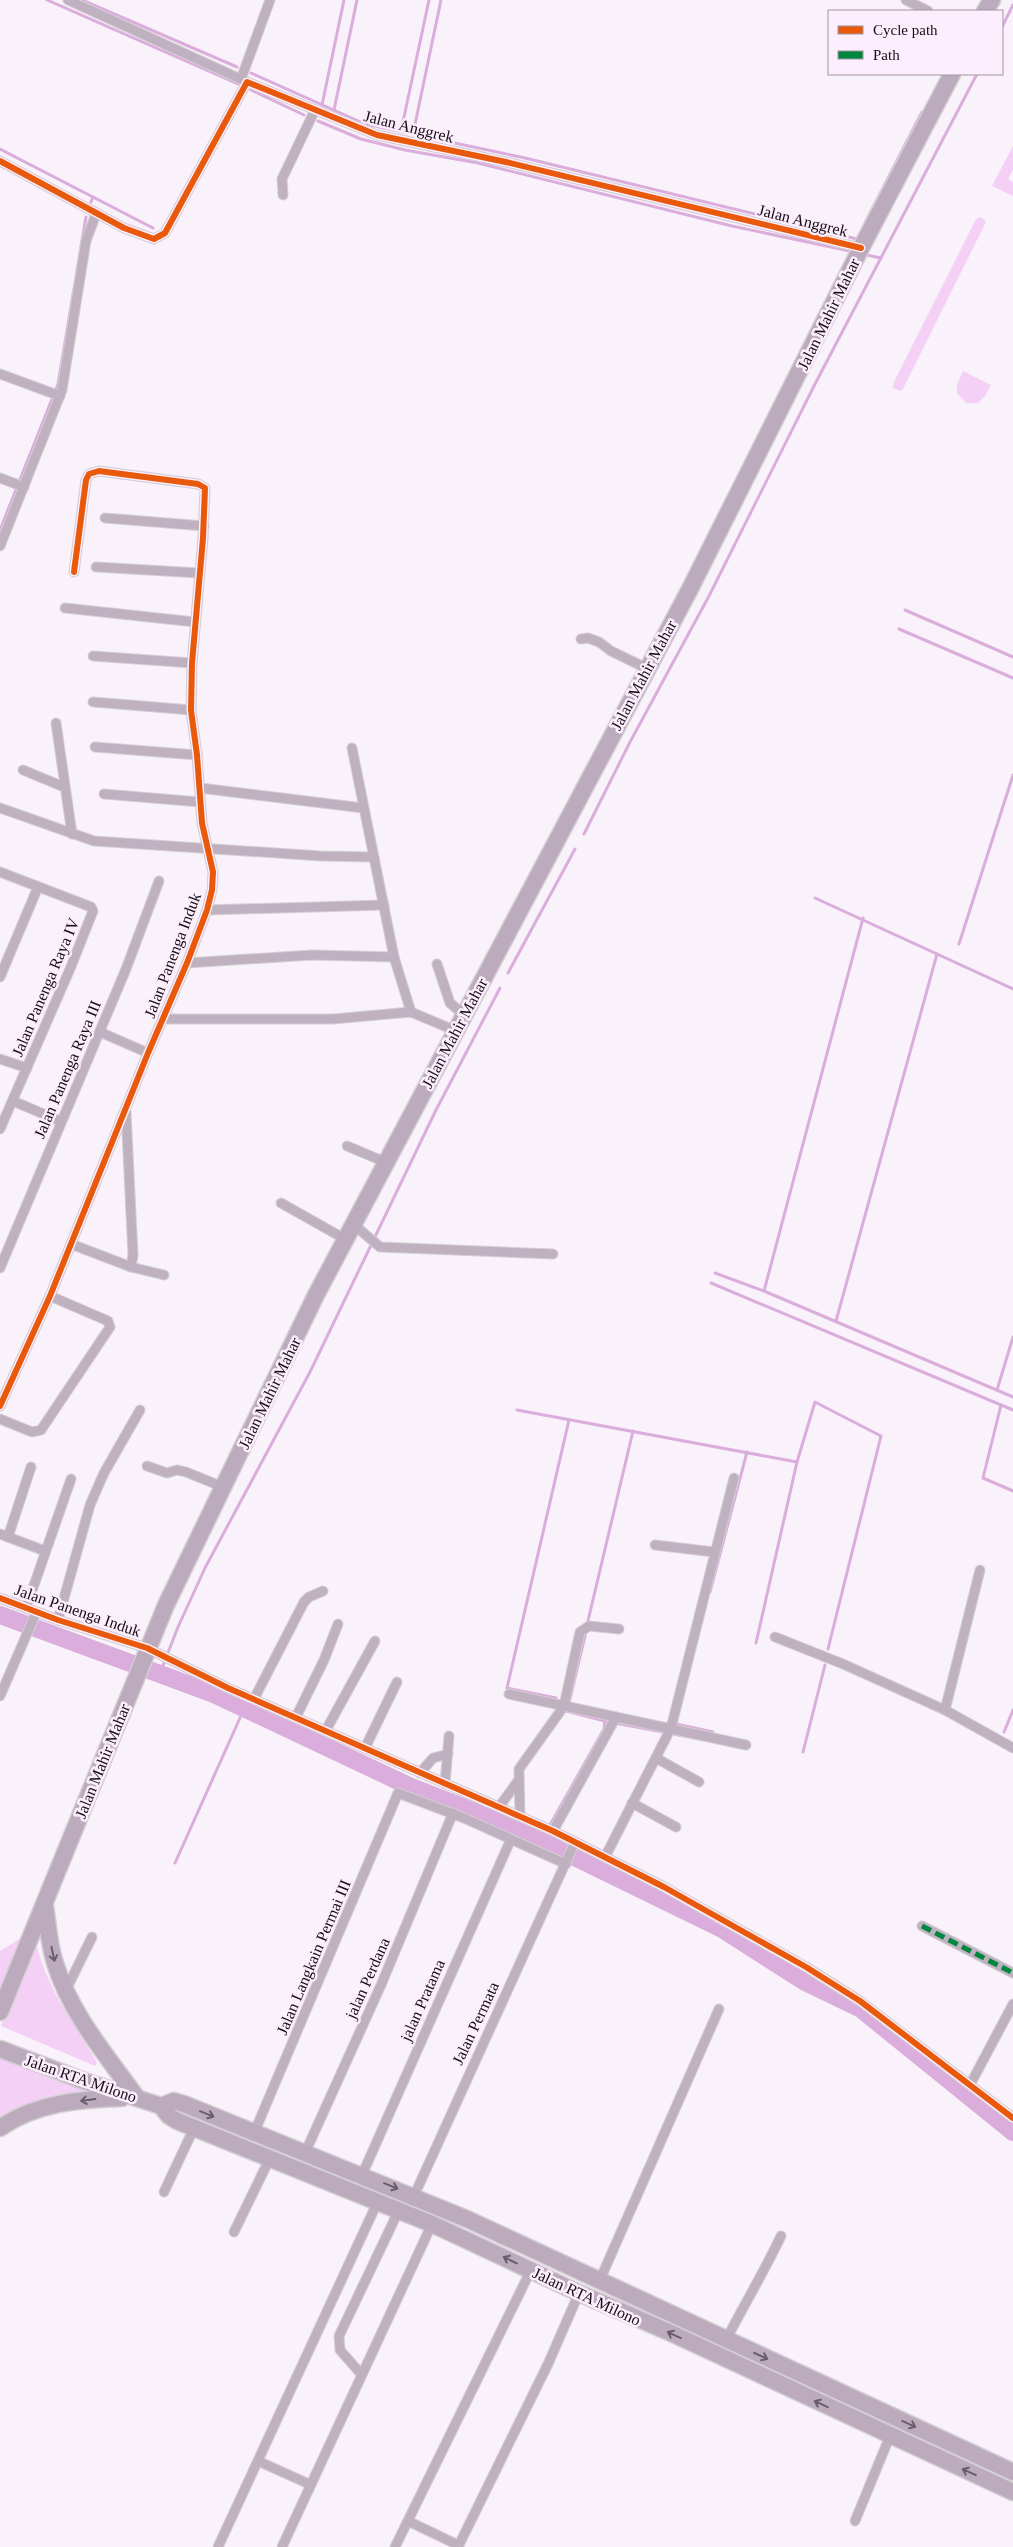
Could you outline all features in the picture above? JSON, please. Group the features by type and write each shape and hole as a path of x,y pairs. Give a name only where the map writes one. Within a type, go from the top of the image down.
{"highway":[{"name":"Jalan Mahir Mahar","path":"0,2012 45,1906 134,1678 223,1487 345,1239 690,587 861,248 951,75"},
{"path":"45,1906 54,1962 66,1990 91,2033 137,2098"},
{"name":"Jalan RTA Milono","path":"0,2049 84,2081 161,2106 173,2118 194,2128 432,2224 563,2285 578,2294 671,2334 1013,2492"},
{"path":"0,2128 29,2112 55,2105 101,2098 137,2098"},
{"name":"Jalan RTA Milono","path":"161,2106 170,2102 179,2102 414,2196 1013,2472"},
{"path":"563,2285 570,2269"}],"street":[{"name":"Jalan Anggrek","path":"68,0 314,112 376,135 506,162 861,248"},
{"path":"0,161 124,228 150,238 162,236 244,81 270,0"},
{"path":"906,0 926,10"},
{"path":"283,194 282,179 314,112"},
{"path":"0,546 60,396 64,382 86,241 96,214"},
{"path":"0,374 60,396"},
{"name":"Jalan Panenga Induk","path":"0,1406 50,1296 148,1053 187,963 207,910 214,876 200,802 191,710 192,663 204,526 206,491 204,486 99,471 89,474 86,480 74,572"},
{"path":"0,478 24,487"},
{"path":"106,518 204,526"},
{"path":"96,567 199,573"},
{"path":"65,608 195,622"},
{"path":"581,639 593,639 611,651 646,668"},
{"path":"92,656 192,663"},
{"path":"93,702 191,710"},
{"path":"56,723 72,834"},
{"path":"95,747 197,756"},
{"path":"352,748 394,957 411,1012"},
{"path":"23,770 64,787"},
{"path":"200,788 363,808"},
{"path":"104,794 200,802"},
{"path":"0,808 94,842 374,856"},
{"path":"0,872 38,887 0,976"},
{"name":"Jalan Panenga Raya III","path":"0,1268 60,1121 100,1032 159,881"},
{"name":"Jalan Panenga Raya IV","path":"0,1129 93,911 91,907 38,887"},
{"path":"207,910 384,905"},
{"path":"187,963 312,955 394,957"},
{"path":"438,964 450,1003 464,1015"},
{"path":"162,1019 333,1019 411,1012 456,1031"},
{"path":"100,1032 148,1053"},
{"path":"0,1059 27,1068"},
{"path":"13,1101 60,1121"},
{"path":"126,1110 133,1255 131,1267"},
{"path":"347,1146 385,1162"},
{"path":"281,1203 345,1239"},
{"path":"353,1224 380,1247 553,1254"},
{"path":"71,1244 131,1267 164,1275"},
{"path":"0,1419 29,1431 38,1432 110,1327 108,1321 50,1296"},
{"path":"58,1620 93,1496 140,1410"},
{"path":"147,1466 167,1473 177,1470 186,1472 223,1487"},
{"path":"31,1467 4,1535 45,1550"},
{"path":"605,1857 671,1728 734,1478"},
{"path":"26,1608 71,1479"},
{"path":"655,1544 714,1552"},
{"path":"945,1710 980,1570"},
{"path":"254,1700 304,1602 309,1597 323,1591"},
{"name":"Jalan Panenga Induk","path":"0,1598 26,1608 35,1616 58,1620 146,1651 553,1831 664,1887 806,1967 860,2001 971,2083 1013,2118"},
{"path":"0,1696 35,1616"},
{"path":"296,1717 324,1660 338,1624"},
{"path":"520,1817 518,1781 520,1769 564,1706 582,1629 589,1626 619,1629"},
{"path":"775,1637 843,1664 945,1710 1013,1748"},
{"path":"326,1730 374,1641"},
{"path":"365,1748 397,1682"},
{"path":"509,1694 746,1745"},
{"path":"553,1831 616,1717"},
{"path":"445,1784 449,1736"},
{"path":"420,1772 433,1758 448,1754"},
{"path":"656,1758 699,1782"},
{"path":"499,1807 518,1781"},
{"name":"Jalan Langkain Permai III","path":"254,2133 398,1793 453,1813"},
{"path":"632,1803 676,1826"},
{"path":"453,1813 511,1839 568,1858"},
{"name":"jalan Perdana","path":"305,2153 381,1985 453,1813"},
{"name":"jalan Pratama","path":"362,2175 511,1839"},
{"name":"Jalan Permata","path":"414,2196 575,1842"},
{"path":"922,1926 1013,1973"},
{"path":"66,1990 92,1937"},
{"path":"971,2083 1013,2004"},
{"path":"599,2282 719,2009"},
{"path":"164,2192 194,2128"},
{"path":"234,2232 270,2158"},
{"path":"218,2547 378,2201"},
{"path":"361,2374 340,2350 339,2336 399,2210"},
{"path":"282,2547 309,2484 432,2224"},
{"path":"726,2340 747,2299 759,2283 781,2236"},
{"path":"395,2547 531,2270"},
{"path":"408,2521 458,2546 548,2364 578,2294"},
{"path":"855,2521 890,2436"},
{"path":"258,2461 309,2484"}],"shaded area":[{"path":"1013,146 1013,170 1008,179 1013,182 1013,196 992,186"},
{"path":"981,217 986,222 903,389 900,391 893,388 894,382 976,219"},
{"path":"963,371 991,385 985,396 978,403 966,403 957,393 957,385"},
{"path":"35,1937 39,1954 52,1987 97,2063 95,2066 1,2026"},
{"path":"21,1938 0,1989 0,1951"},
{"path":"0,2058 82,2090 83,2093 0,2119"}],"waterway":[{"path":"47,0 238,84"},
{"path":"82,0 237,67"},
{"path":"322,105 344,0"},
{"path":"334,110 357,0"},
{"path":"401,131 429,0"},
{"path":"413,134 441,0"},
{"path":"1003,25 1013,5"},
{"path":"251,73 365,124 525,158 857,239 858,237"},
{"path":"584,834 630,742 709,596 815,384 976,75"},
{"path":"251,90 304,115"},
{"path":"866,221 922,112"},
{"path":"318,121 361,139 405,150 478,163 732,226 850,251"},
{"path":"0,149 153,228"},
{"path":"91,202 93,197"},
{"path":"0,530 58,384 86,217"},
{"path":"867,255 881,258"},
{"path":"905,610 1013,657"},
{"path":"899,629 1013,678"},
{"path":"959,944 1013,775"},
{"path":"508,973 575,849"},
{"path":"815,898 1013,989"},
{"path":"764,1291 863,918"},
{"path":"836,1321 937,954"},
{"path":"160,1673 178,1627 205,1568 310,1372 436,1110 500,988"},
{"path":"715,1273 764,1291 1013,1397"},
{"path":"711,1283 1013,1410"},
{"path":"997,1390 1013,1337"},
{"path":"797,1462 815,1402 881,1436 828,1649"},
{"path":"1001,1405 983,1478 1013,1491"},
{"path":"517,1410 797,1462 756,1643"},
{"path":"556,1702 556,1698 507,1688 569,1420"},
{"path":"587,1625 633,1431"},
{"path":"710,1592 747,1452"},
{"path":"0,1611 121,1654"},
{"path":"0,1615 214,1694 411,1787 509,1825 722,1929 805,1982 861,2009 1013,2132"},
{"path":"569,1703 586,1632"},
{"path":"803,1752 825,1665"},
{"path":"175,1863 244,1709"},
{"path":"541,1841 604,1729 605,1721 562,1710"},
{"path":"1004,1732 1013,1710"},
{"path":"605,1721 710,1741"},
{"path":"677,1722 676,1724 713,1732 712,1735"}],"marked path":[{"path":"922,1926 1013,1973"}],"cycle path":[{"path":"0,161 124,228 154,239 165,233 247,82 377,135 506,162 861,248"},
{"path":"0,1406 50,1296 148,1053 187,963 207,910 212,890 213,872 202,823 197,755 191,710 192,663 203,538 205,488 198,484 99,471 89,474 86,480 74,572"},
{"path":"0,1598 58,1620 147,1648 228,1688 553,1831 664,1887 806,1967 860,2001 1013,2118"}]}
